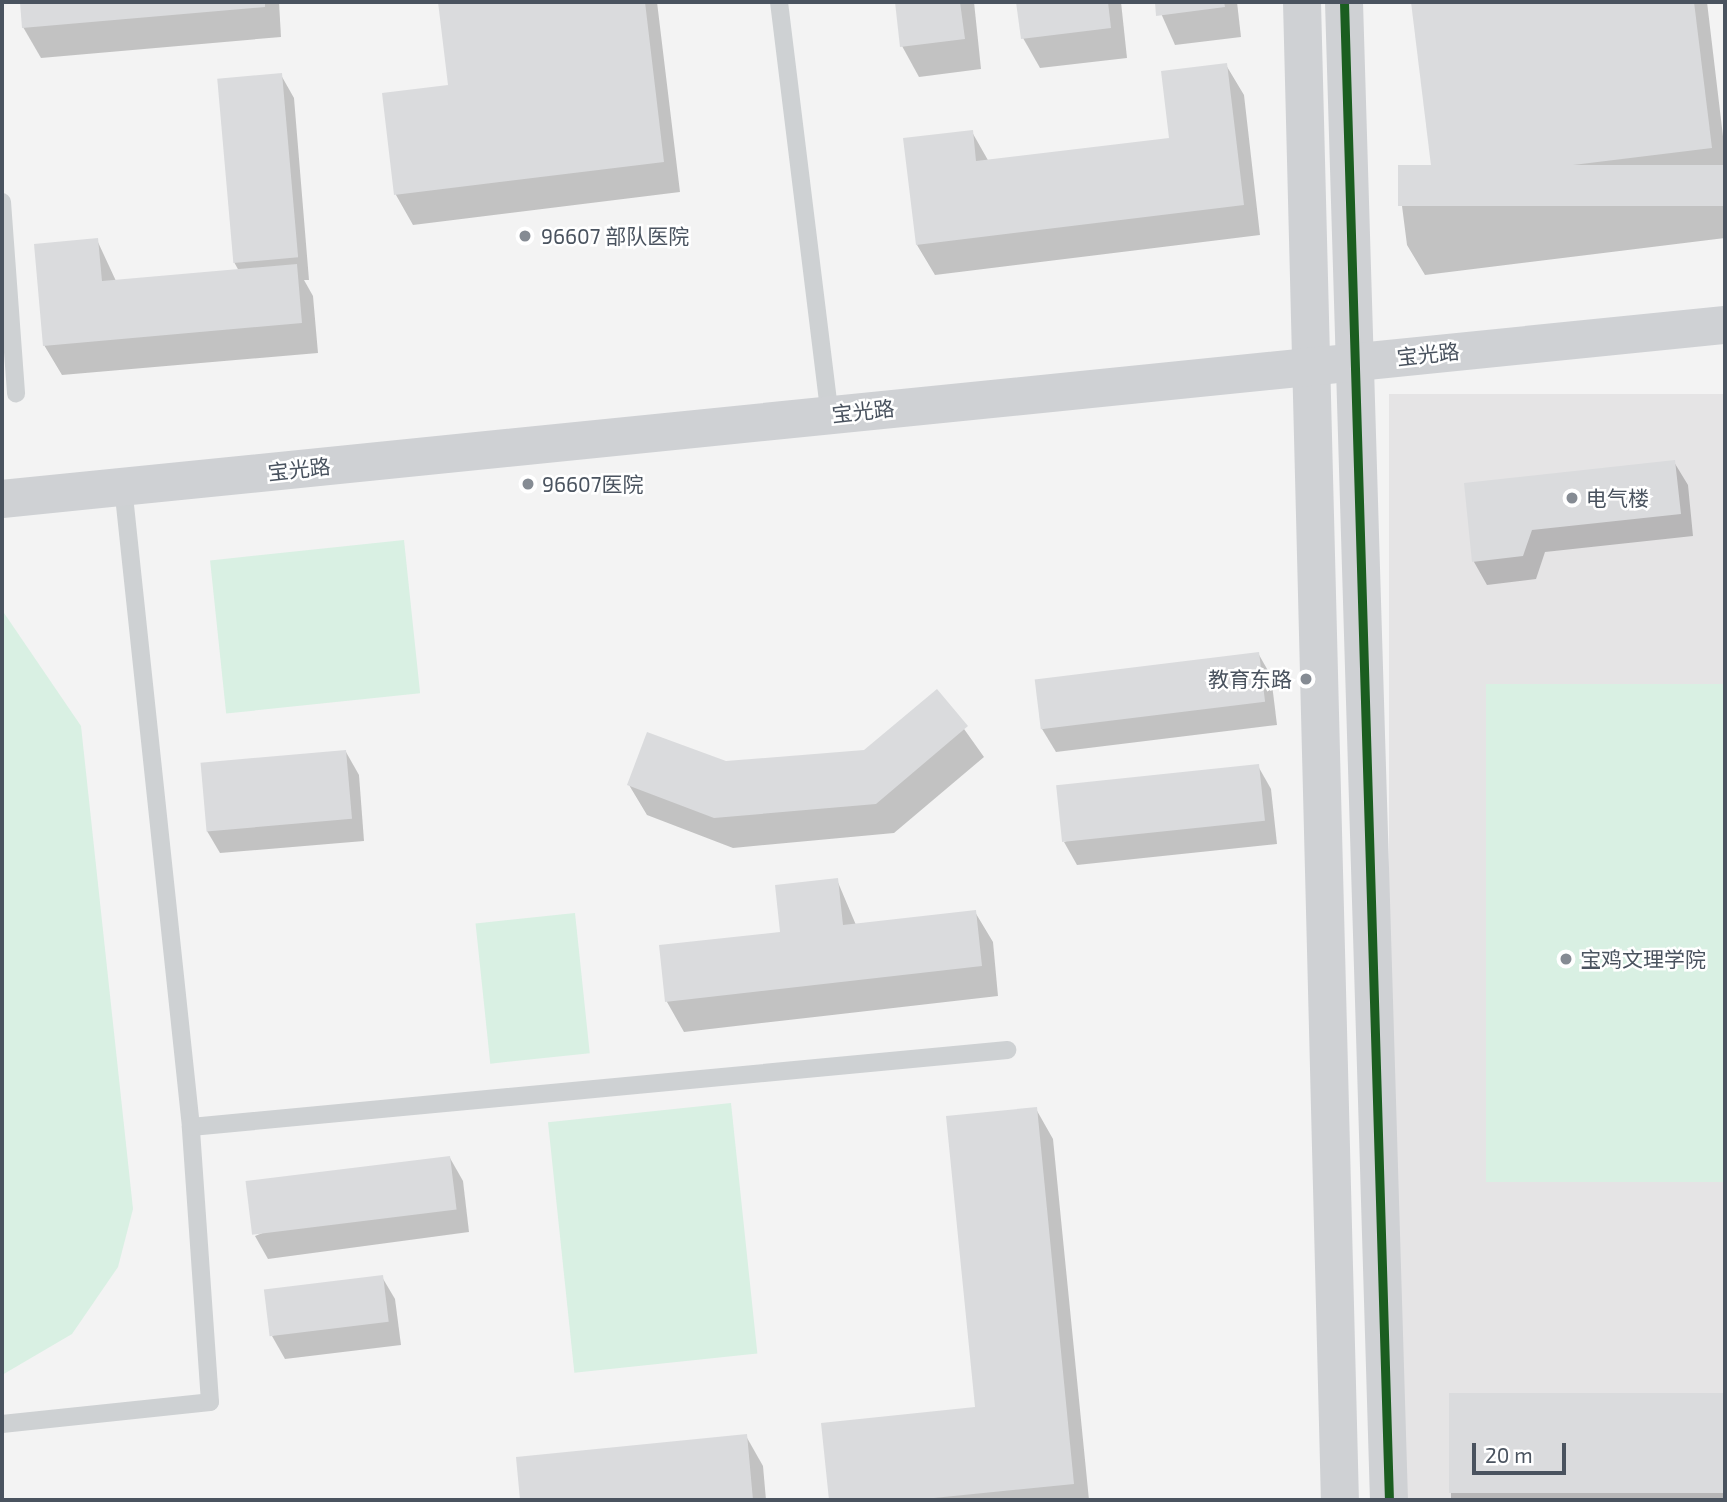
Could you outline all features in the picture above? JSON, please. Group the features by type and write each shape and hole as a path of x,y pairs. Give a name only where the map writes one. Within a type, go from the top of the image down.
{"street":[{"path":"1302,2 1339,1500"},
{"path":"1343,2 1358,361 1389,1500"},
{"name":"宝光路","path":"2,499 1725,325"}],"lane":[{"path":"779,2 830,415"},
{"path":"2,202 16,393"},
{"path":"2,1424 210,1402 191,1127 123,486"},
{"path":"191,1127 1007,1050"}],"shaded area":[{"name":"宝鸡文理学院","path":"1389,394 1725,394 1725,1500 1389,1500"}],"green space":[{"path":"404,540 420,693 226,714 210,560"},
{"path":"2,610 81,726 133,1209 118,1267 72,1334 2,1375"},
{"path":"1486,684 1725,684 1725,1182 1486,1182"},
{"path":"575,913 590,1053 490,1064 476,923"},
{"path":"731,1103 757,1354 574,1373 548,1122"}],"building":[{"path":"20,2 265,2 265,7 22,28"},
{"path":"438,2 645,2 664,162 394,195 382,93 448,85"},
{"path":"895,2 960,2 965,39 900,47"},
{"path":"1016,2 1108,2 1111,28 1021,39"},
{"path":"1155,2 1224,2 1225,7 1156,16"},
{"path":"1411,2 1694,2 1712,148 1433,182"},
{"path":"1227,63 1244,205 916,245 903,138 973,130 976,161 1169,138 1161,71"},
{"path":"282,73 298,257 233,263 217,79"},
{"path":"1398,165 1725,165 1725,206 1398,206"},
{"path":"98,238 102,281 297,264 302,323 43,346 34,244"},
{"name":"电气楼","path":"1675,460 1681,514 1532,530 1523,556 1472,562 1464,483"},
{"path":"1259,652 1265,702 1041,729 1035,680"},
{"path":"937,689 968,726 876,804 714,818 627,785 647,732 726,761 864,750"},
{"path":"346,750 352,819 207,831 201,763"},
{"path":"1259,764 1265,821 1062,842 1056,785"},
{"path":"838,878 843,925 976,910 982,966 665,1002 659,945 780,932 775,885"},
{"path":"1037,1107 1074,1484 914,1500 829,1500 821,1423 975,1407 946,1116"},
{"path":"450,1156 457,1210 252,1235 246,1181"},
{"path":"383,1275 389,1322 270,1336 264,1290"},
{"path":"1449,1393 1725,1393 1725,1493 1449,1493"},
{"path":"747,1434 753,1500 520,1500 516,1457"}],"cycle path":[{"path":"1344,2 1389,1500"}],"place":[{"name":"96607 部队医院","path":"525,236"},
{"name":"96607医院","path":"528,484"},
{"name":"电气楼","path":"1572,498"},
{"name":"教育东路","path":"1306,679"},
{"name":"宝鸡文理学院","path":"1566,959"}]}
